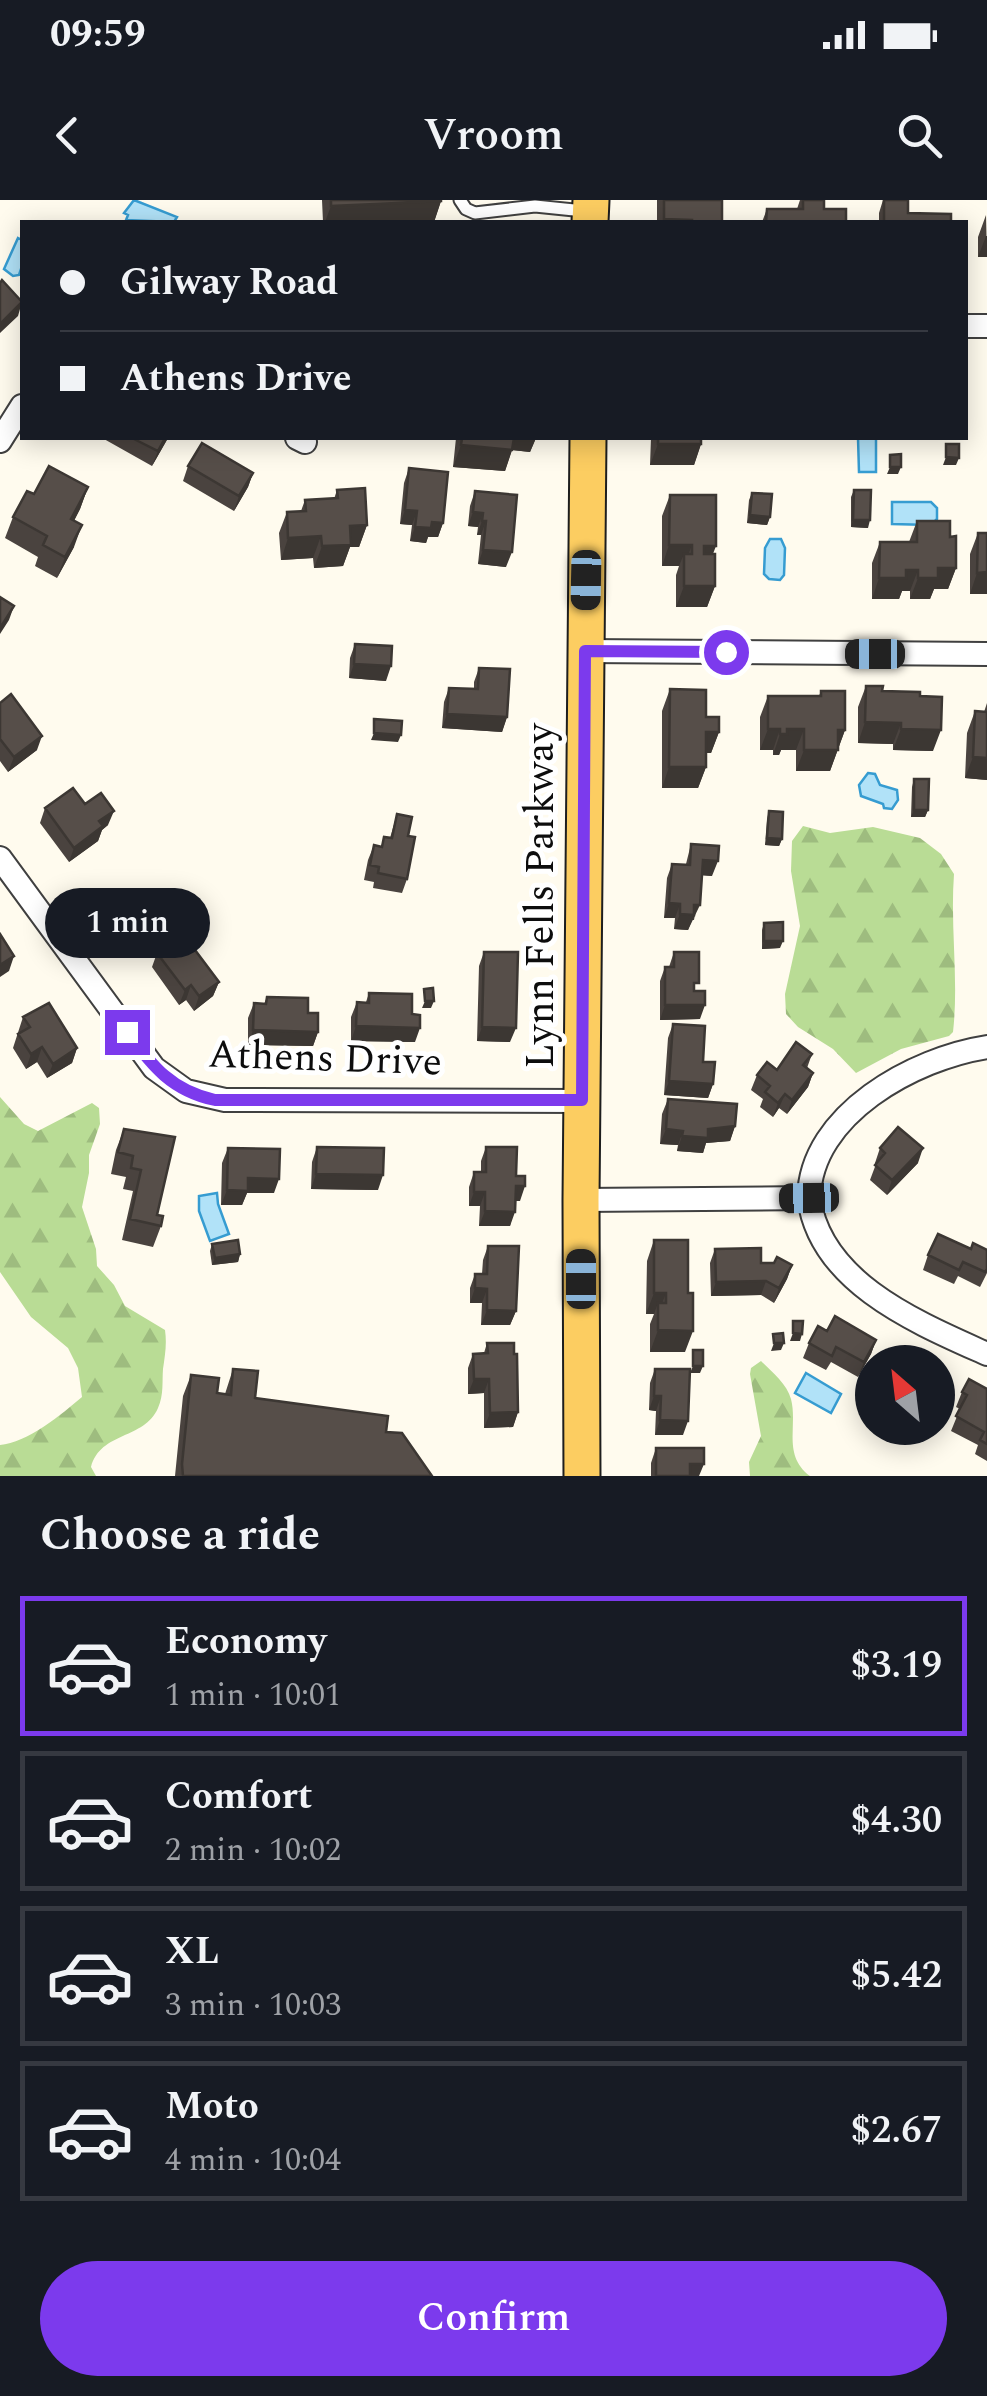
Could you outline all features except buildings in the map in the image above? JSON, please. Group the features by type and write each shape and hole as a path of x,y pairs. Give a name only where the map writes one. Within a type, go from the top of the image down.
{"main road":[{"name":"Lynn Fells Parkway","path":"582,1476 588,440"}],"street":[{"path":"0,441 20,409"},
{"path":"585,651 987,654"},
{"name":"Athens Drive","path":"0,858 154,1068 186,1092 225,1100 582,1100"},
{"path":"987,1047 916,1067 862,1102 817,1160 809,1184 811,1212 823,1240 847,1273 896,1307 987,1354"},
{"path":"581,1200 809,1198"}],"lane":[{"path":"460,200 475,213 534,206 590,211"}],"green space":[{"path":"803,826 830,833 873,827 920,838 941,854 954,874 955,1012 949,1036 901,1049 856,1073 833,1049 798,1027 786,1014 785,994 800,926 791,871 792,841"},
{"path":"0,1097 24,1124 38,1131 92,1103 99,1108 100,1124 89,1155 82,1207 96,1249 97,1266 114,1285 125,1306 165,1330 158,1408 143,1426 96,1455 91,1467 96,1476 0,1476 0,1445 33,1433 82,1397 78,1368 68,1348 31,1317 0,1272"},
{"path":"761,1361 789,1394 796,1459 810,1476 750,1476 749,1462 761,1436 750,1374 751,1368"}],"water":[{"path":"134,200 177,217 126,220 128,215 124,213"},
{"path":"18,238 19,275 13,276 4,269"},
{"path":"858,440 876,440 876,472 859,472"},
{"path":"892,502 931,502 937,508 937,519 931,525 892,524"},
{"path":"770,539 781,539 785,548 784,575 780,580 764,574 765,548"},
{"path":"868,773 875,774 880,785 897,790 898,800 892,809 861,796 859,785"},
{"path":"217,1193 229,1234 210,1241 199,1211 199,1196"},
{"path":"806,1373 841,1394 831,1413 795,1393"}],"route":[{"path":"127,1032 154,1068 170,1082 186,1092 215,1100 582,1100 585,651 726,652"}]}
